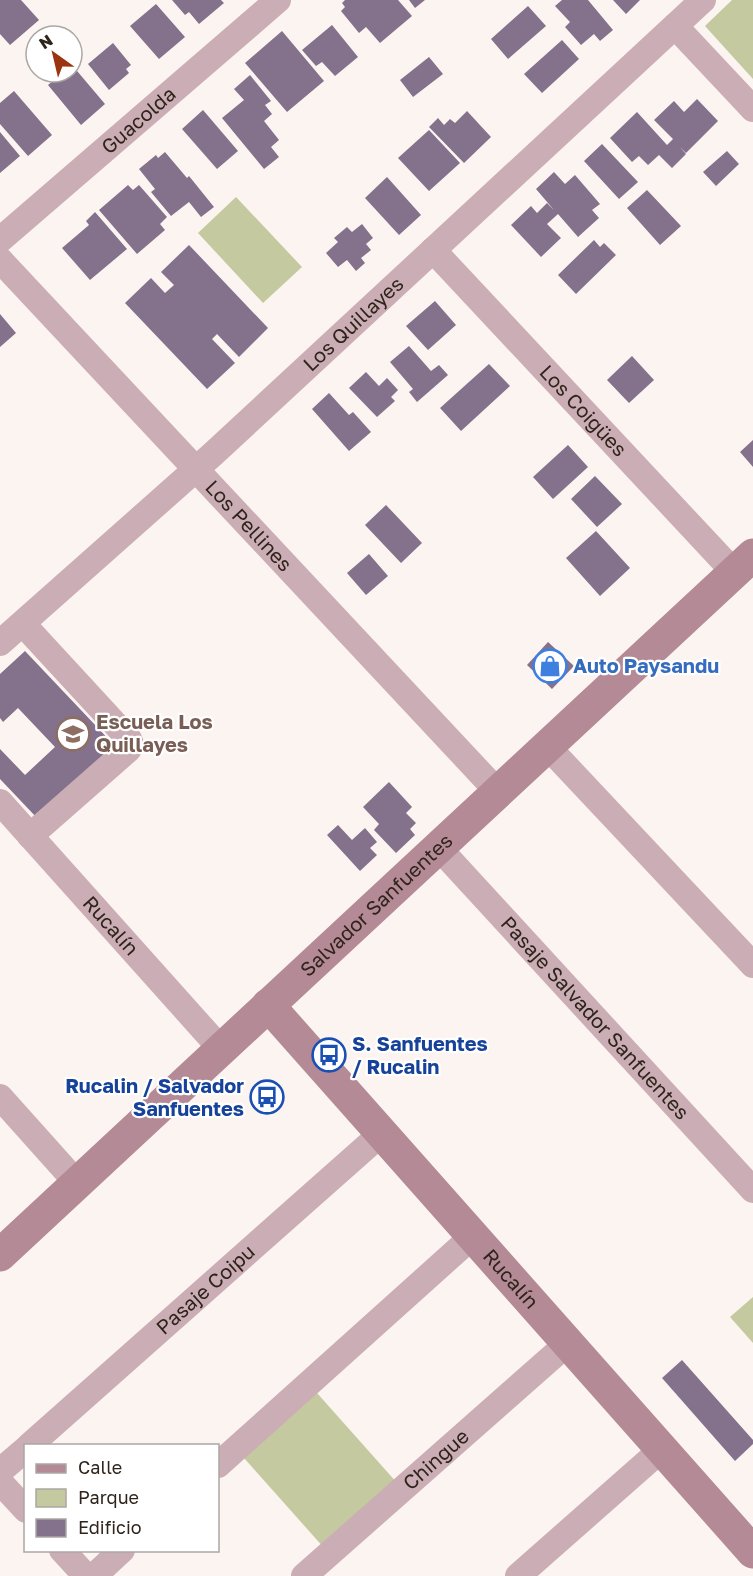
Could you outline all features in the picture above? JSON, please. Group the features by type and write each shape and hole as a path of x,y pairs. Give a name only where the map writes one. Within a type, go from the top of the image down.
{"street":[{"name":"Guacolda","path":"0,240 278,0"},
{"name":"Los Quillayes","path":"0,644 196,470 703,0"},
{"path":"675,26 753,109"},
{"name":"Los Coigües","path":"433,250 744,564"},
{"name":"Los Pellines","path":"0,260 498,792"},
{"name":"Salvador Sanfuentes","path":"0,1255 744,564"},
{"path":"23,624 132,744 30,836"},
{"path":"547,746 753,965"},
{"name":"Rucalín","path":"0,802 221,1049"},
{"name":"Pasaje Salvador Sanfuentes","path":"438,847 753,1190"},
{"name":"Rucalín","path":"268,1005 662,1449 749,1540"},
{"path":"0,1097 77,1183"},
{"name":"Pasaje Coipu","path":"31,1444 382,1133"},
{"path":"219,1464 473,1236"},
{"name":"Chingue","path":"304,1576 568,1343"},
{"path":"518,1576 662,1449"},
{"path":"0,1471 24,1451"},
{"path":"0,1482 24,1508"},
{"path":"63,1552 86,1576"},
{"path":"94,1576 121,1552"}],"green space":[{"path":"732,0 753,0 753,79 705,26"},
{"path":"236,197 302,267 263,303 198,233"},
{"path":"753,1297 753,1343 730,1317"},
{"path":"317,1393 398,1484 325,1549 244,1458"}],"building":[{"path":"0,0 21,0 39,20 34,24 24,24 24,33 10,45 0,34"},
{"path":"172,0 221,0 224,3 199,24 189,12 185,15"},
{"path":"345,0 398,0 412,16 380,43 366,27 359,33 341,11 345,7 342,3"},
{"path":"409,0 425,0 415,8"},
{"path":"562,0 588,0 613,30 600,41 594,34 581,45 565,27 570,22 555,6"},
{"path":"613,0 640,0 626,14"},
{"path":"156,4 185,37 159,59 130,26"},
{"path":"528,6 546,26 508,59 491,39"},
{"path":"332,25 358,57 335,76 322,62 316,66 302,50"},
{"path":"282,31 324,81 287,112 245,63"},
{"path":"562,40 579,59 542,93 524,74"},
{"path":"113,43 131,65 126,69 129,73 109,90 88,64"},
{"path":"429,57 443,74 413,97 400,80"},
{"path":"250,75 271,101 265,105 272,114 264,121 279,140 271,147 279,157 264,169 222,118 244,100 234,89"},
{"path":"84,79 105,104 81,125 48,85 84,84"},
{"path":"14,91 52,135 28,156 0,124 0,103"},
{"path":"697,99 718,121 686,153 680,147 686,154 672,168 659,155 648,165 639,156 632,162 610,138 637,112 667,145 673,139 654,120 674,101 684,112"},
{"path":"203,110 238,151 217,169 182,129"},
{"path":"467,111 491,137 464,163 429,127 438,118 444,125 450,119 455,123"},
{"path":"429,130 460,163 429,191 398,158"},
{"path":"0,132 20,156 0,173"},
{"path":"602,144 638,182 619,199 584,161"},
{"path":"727,151 739,164 716,186 703,172"},
{"path":"165,152 187,178 189,176 214,207 201,217 189,202 171,216 151,192 155,189 139,169 156,155 158,158"},
{"path":"554,172 565,184 575,175 600,204 592,210 599,218 578,237 558,214 547,224 561,238 541,257 511,225 531,206 537,213 547,203 554,210 536,189"},
{"path":"387,177 421,215 399,235 365,198"},
{"path":"128,185 133,190 139,185 167,217 160,224 165,230 137,254 99,210"},
{"path":"647,190 681,226 660,245 627,208"},
{"path":"95,212 127,249 90,280 62,248 89,225 86,221"},
{"path":"362,224 373,238 366,244 371,250 361,258 365,263 356,271 347,260 338,267 326,253 338,242 334,238 347,227 352,232"},
{"path":"594,240 600,247 604,243 616,255 576,294 558,275"},
{"path":"189,245 268,328 239,357 217,334 212,339 235,363 207,389 125,303 151,278 165,293 174,285 161,272"},
{"path":"435,301 456,325 428,350 406,326"},
{"path":"0,314 16,333 0,347"},
{"path":"409,346 431,371 439,365 448,375 417,402 409,392 413,389 390,362"},
{"path":"632,356 654,380 629,403 607,380"},
{"path":"489,364 510,386 461,431 440,408"},
{"path":"366,372 379,386 387,378 398,390 391,397 395,401 377,417 349,388"},
{"path":"329,393 349,415 353,412 371,432 349,451 312,409"},
{"path":"753,440 753,467 740,452"},
{"path":"568,445 588,467 553,499 533,477"},
{"path":"595,476 622,504 597,527 571,499"},
{"path":"386,505 422,543 401,563 365,525"},
{"path":"596,531 630,568 600,596 566,558"},
{"path":"369,554 388,576 366,595 347,573"},
{"name":"Auto Paysandu","path":"548,642 574,666 552,689 527,665"},
{"name":"Escuela Los Quillayes","path":"25,651 115,746 38,819 0,779 0,749 25,775 55,747 18,708 3,722 0,718 0,674"},
{"path":"389,782 412,807 406,813 416,823 410,829 415,835 396,853 374,830 379,824 363,807"},
{"path":"338,825 352,840 365,828 377,842 370,848 377,855 360,871 327,835"},
{"path":"682,1360 753,1440 753,1444 735,1461 662,1378"}],"place":[{"name":"Auto Paysandu","path":"550,666"},
{"name":"Escuela Los Quillayes","path":"73,734"},
{"name":"S. Sanfuentes / Rucalin","path":"329,1055"},
{"name":"Rucalin / Salvador Sanfuentes","path":"267,1097"}]}
